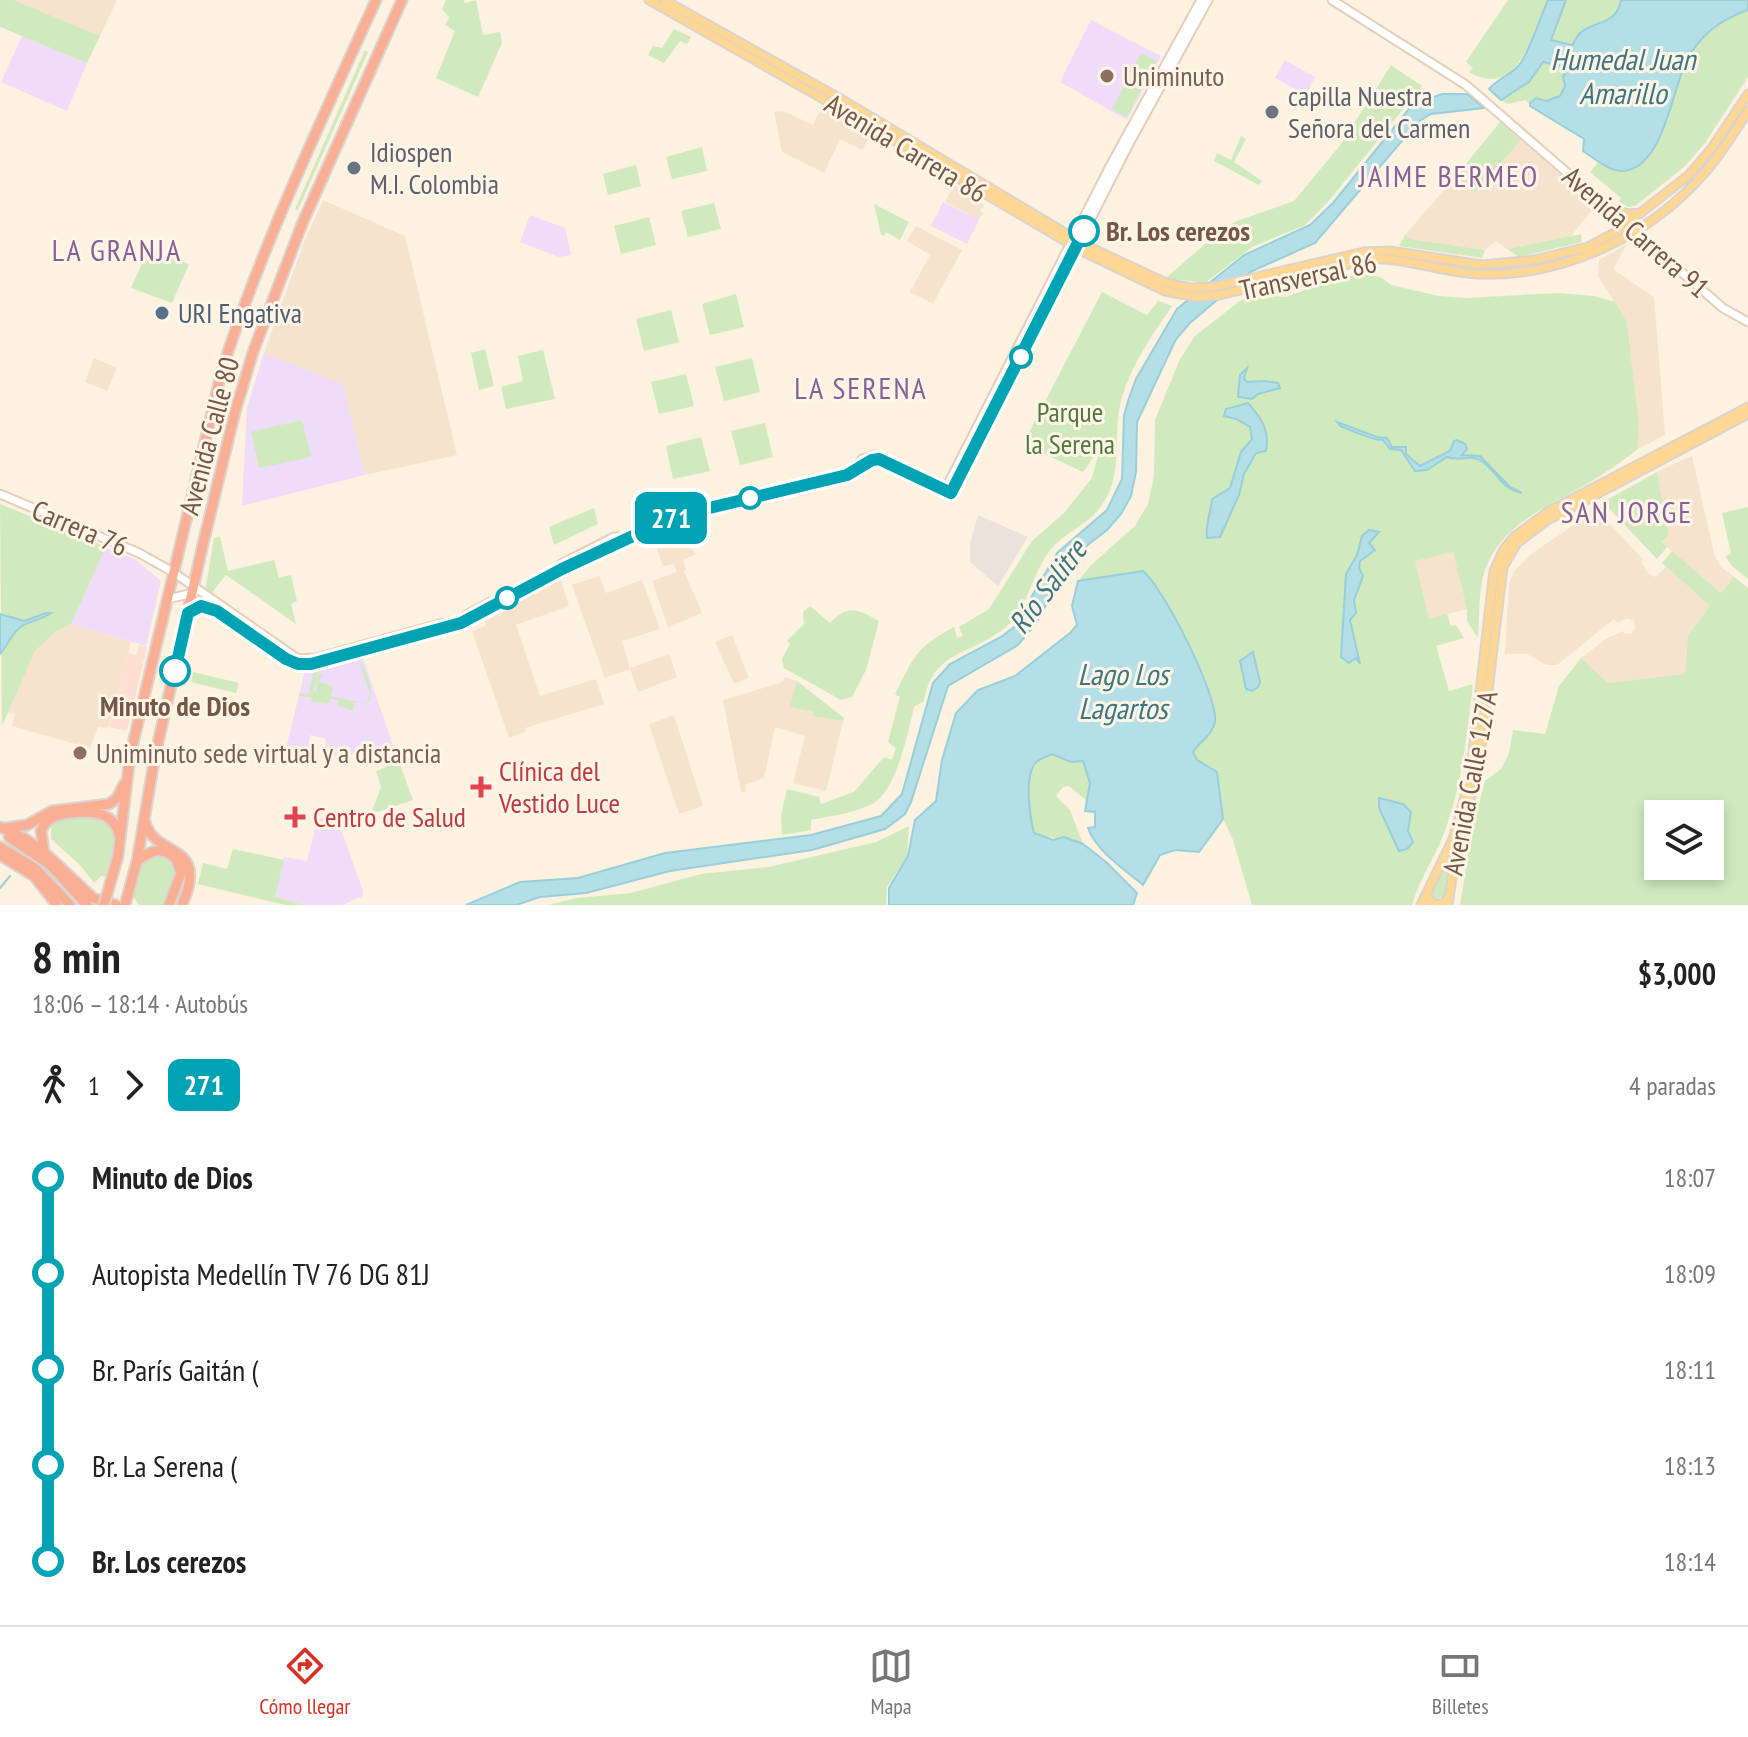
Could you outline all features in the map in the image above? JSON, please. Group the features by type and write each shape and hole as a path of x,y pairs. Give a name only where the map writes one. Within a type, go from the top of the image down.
{"highway":[{"name":"Avenida Calle 80","path":"104,905 121,844 127,777 212,408 237,326 289,193 376,0"},
{"name":"Avenida Calle 80","path":"125,905 137,861 155,756 235,412 261,327 302,224 402,0"},
{"path":"2,829 27,825 52,811 109,804 117,798 127,777"},
{"path":"44,852 41,831 48,820 56,816 104,815 116,827 121,844"},
{"path":"144,818 154,838 177,851 188,865 189,884 182,905"},
{"path":"2,829 44,852 90,896 116,905"},
{"path":"2,829 43,859 87,905"},
{"path":"0,847 35,868 70,905"},
{"path":"137,861 152,850 176,859 181,869 180,879 169,905"},
{"path":"0,855 34,876 57,905"}],"main road":[{"name":"Avenida Carrera 86","path":"649,0 1075,243 1167,287"},
{"name":"Avenida Carrera 86","path":"664,0 839,98 1075,243"},
{"path":"867,450 948,492 1201,0"},
{"path":"1075,243 1208,0"},
{"name":"Avenida Carrera 91","path":"1332,0 1466,85 1723,308 1748,322"},
{"name":"Transversal 86","path":"1167,287 1197,297 1219,295 1355,253 1384,250 1474,265 1519,263 1593,245 1627,224 1689,175 1712,148 1748,94"},
{"name":"Transversal 86","path":"1318,266 1380,259 1465,273 1508,273 1594,253 1635,231 1675,202 1706,172 1748,111"},
{"path":"1609,208 1628,214 1643,212"},
{"path":"1488,658 1502,573 1508,555 1521,539 1546,521 1747,411"},
{"path":"856,470 862,459 872,455 880,457"},
{"path":"188,613 201,606 213,609 286,659 298,664 311,664 460,623 562,569 676,516 803,488 847,475 875,459 890,463"},
{"name":"Carrera 76","path":"0,494 158,564 173,572 193,591"},
{"path":"167,599 193,591 203,595 293,657 309,659 460,618 609,539 632,537"},
{"name":"Carrera 76","path":"158,564 170,585"},
{"name":"Avenida Calle 127A","path":"1421,905 1453,839 1467,790 1488,658"},
{"name":"Avenida Calle 127A","path":"1449,901 1455,858 1478,773 1488,658"},
{"path":"1427,893 1435,905 1449,901"}],"shaded area":[{"path":"14,0 117,0 100,36"},
{"name":"Uniminuto","path":"1091,20 1161,56 1127,120 1060,82"},
{"path":"22,36 87,63 67,111 1,82"},
{"path":"1285,60 1315,77 1306,95 1275,78"},
{"path":"822,107 871,134 862,150 840,139 824,173 782,152 774,112 783,111 813,125"},
{"path":"1521,140 1597,204 1571,236 1507,249 1496,241 1485,250 1410,239 1405,235 1456,176 1477,193"},
{"path":"954,185 984,205 979,220 945,202"},
{"path":"323,200 405,236 457,455 365,475 343,384 264,353 304,242"},
{"path":"943,202 979,220 967,244 931,226"},
{"path":"530,215 565,228 571,255 559,257 520,242"},
{"path":"916,226 962,250 933,304 910,292 930,255 907,241"},
{"path":"1627,244 1613,269 1654,297 1665,435 1638,449 1639,424 1627,322 1598,276 1599,260"},
{"path":"264,353 343,384 365,475 242,506 247,408"},
{"path":"94,358 117,368 107,391 85,382"},
{"path":"1692,456 1714,553 1720,566 1734,577 1721,593 1662,543 1669,535 1657,472"},
{"path":"1596,510 1644,560 1641,562 1648,573 1655,577 1666,567 1710,606 1688,635 1685,675 1608,683 1581,658 1606,639 1623,631 1625,634 1632,633 1634,621 1627,618 1618,623 1614,619 1557,665 1547,665 1527,654 1505,654 1509,584 1514,571 1534,552"},
{"path":"978,515 1028,537 998,586 970,562 970,544"},
{"path":"672,527 696,554 683,560 684,571 702,613 668,627 652,581 677,572 674,564 663,566 652,535"},
{"path":"106,547 136,560 161,581 146,646 71,624"},
{"path":"1453,551 1467,609 1429,619 1414,561"},
{"path":"599,576 606,593 642,580 660,629 622,641 630,668 669,654 677,677 638,692 630,669 605,678 572,585"},
{"path":"560,577 569,606 516,625 540,696 596,679 604,704 525,728 526,731 509,738 472,631 485,626 485,621"},
{"path":"71,624 131,642 108,728 98,727 90,748 12,726 15,714 7,713 35,651 55,632"},
{"path":"732,635 749,678 734,684 715,642"},
{"path":"139,645 147,647 127,731 109,727 128,653 136,655"},
{"path":"362,655 397,757 388,759 372,755 365,758 337,752 336,756 324,754 326,739 310,735 307,759 285,752 305,671"},
{"path":"785,677 797,681 791,707 814,712 814,716 843,721 826,791 793,783 805,736 775,727 764,778 745,785 746,792 741,792 723,700 783,682"},
{"path":"674,715 703,806 679,814 649,724"},
{"path":"318,818 326,819 330,827 341,829 363,891 363,896 342,905 305,905 275,897 284,857 307,861"}],"green space":[{"path":"0,0 14,0 100,36 87,63 0,27"},
{"path":"446,0 464,0 465,3 476,0 483,35 500,32 502,43 478,97 436,78 455,31 445,25 449,17 442,9"},
{"path":"1508,0 1548,0 1521,59 1500,77 1486,79 1469,72 1473,68 1466,62"},
{"path":"1566,0 1621,0 1615,14 1580,34 1572,45 1551,40"},
{"path":"1748,10 1748,77 1705,143 1684,167 1635,206 1628,207 1619,202 1621,198 1590,172 1599,161 1620,168 1636,165 1649,154 1660,137 1687,59 1693,50 1713,29"},
{"path":"674,29 691,37 687,44 680,41 664,63 648,55 653,46 662,48"},
{"path":"365,50 368,52 298,210 295,209"},
{"path":"1141,53 1156,61 1127,117 1112,109"},
{"path":"1543,62 1566,68 1560,96 1546,101 1536,98 1528,103 1526,100 1508,104 1501,100 1529,82"},
{"path":"1391,65 1422,86 1327,203 1305,225 1252,247 1205,283 1166,278 1220,231 1237,221 1294,201 1342,143"},
{"path":"1500,122 1521,140 1476,193 1456,176"},
{"path":"1241,136 1246,139 1234,162 1262,181 1259,185 1214,161 1217,153 1231,160"},
{"path":"702,147 707,171 672,179 666,157"},
{"path":"636,165 641,186 608,195 603,174"},
{"path":"714,203 721,229 688,237 681,211"},
{"path":"874,204 909,222 900,240 886,232 884,236 881,234"},
{"path":"649,217 656,245 621,254 614,226"},
{"path":"1581,234 1582,242 1519,257 1507,249"},
{"path":"1405,235 1410,239 1485,250 1482,258 1399,246"},
{"path":"148,250 189,264 172,303 131,288"},
{"path":"1371,274 1391,285 1439,296 1466,298 1558,293 1594,296 1615,302 1627,322 1639,424 1638,449 1592,481 1530,516 1503,539 1485,570 1480,595 1478,638 1467,621 1453,552 1415,561 1429,619 1447,614 1451,626 1456,625 1464,638 1436,646 1449,691 1473,684 1457,790 1443,835 1412,905 1252,905 1233,840 1223,819 1217,772 1197,760 1193,752 1198,743 1211,734 1206,681 1172,614 1143,571 1078,581 1091,565 1135,526 1148,504 1154,476 1155,420 1180,359 1195,336 1241,300 1256,295 1286,297 1340,277"},
{"name":"Parque la Serena","path":"1102,292 1147,315 1158,301 1172,306 1137,361 1126,385 1119,411 1115,469 1107,496 1093,515 1048,553 1010,623 937,670 924,701 914,707 900,761 880,797 858,810 811,820 811,830 782,835 781,816 787,789 819,797 821,804 854,792 884,757 892,760 896,748 888,742 900,697 895,694 917,654 954,627 957,638 963,636 959,627 989,609 1032,541 1064,513 1092,478 1100,448 1083,472 1023,444"},
{"path":"736,294 744,327 710,335 702,304"},
{"path":"671,310 679,342 644,351 636,319"},
{"path":"485,349 494,386 479,390 471,353"},
{"path":"543,350 555,399 506,409 501,387 523,381 518,356"},
{"path":"752,358 760,392 724,401 715,367"},
{"path":"686,374 694,406 659,414 651,382"},
{"path":"302,420 311,457 259,468 251,432"},
{"path":"765,423 773,457 740,465 731,431"},
{"path":"701,437 710,471 673,479 666,446"},
{"path":"1657,472 1669,535 1662,542 1667,547 1657,559 1603,502"},
{"path":"0,504 106,547 71,624 55,632 35,651 2,726"},
{"path":"1748,507 1748,579 1725,556 1731,554 1722,513"},
{"path":"594,508 598,524 554,545 549,527"},
{"path":"220,537 228,571 274,560 279,578 291,575 297,601 291,604 296,624 226,575 210,595 205,592 214,538"},
{"path":"1672,551 1721,593 1734,577 1748,588 1748,905 1460,905 1472,830 1485,781 1501,769 1509,753 1513,730 1545,734 1559,686 1581,658 1608,683 1685,674 1688,635 1710,606 1662,563"},
{"path":"810,606 830,623 842,613 853,610 879,621 866,670 852,697 841,700 784,668 782,659 790,644 787,641 804,624 803,612"},
{"path":"356,658 359,661 356,659 318,672 313,691 320,693 316,691 318,682 314,691 318,675 322,674 319,682 333,686 331,696 360,703 354,703 354,711 338,706 339,700 330,698 328,704 311,701 312,695 299,696 299,693 311,694 309,689 315,669"},
{"path":"359,661 370,685 371,697 369,702 364,702 368,701 370,694"},
{"path":"193,672 239,683 236,693 191,682"},
{"path":"797,681 844,718 843,721 813,716 814,712 790,707"},
{"path":"1053,754 1071,762 1083,761 1090,783 1087,801 1069,786 1063,787 1056,796 1070,810 1083,844 1034,833 1028,797 1031,769 1035,763"},
{"path":"399,762 413,800 371,814 381,787 376,771"},
{"path":"1475,773 1445,895 1436,900 1431,891"},
{"path":"88,817 108,821 117,838 107,877 101,876 94,883 80,865 51,839 48,825 57,819"},
{"path":"909,826 907,857 887,887 886,905 548,905 577,898 631,893 701,874 769,867 876,842"},
{"path":"233,849 284,860 275,897 305,905 285,905 198,884 203,863 227,869"},
{"path":"150,853 169,857 179,869 167,905 139,905 133,896 142,863"}],"water":[{"name":"Humedal Juan Amarillo","path":"1548,0 1566,0 1551,40 1572,45 1585,29 1614,15 1621,0 1748,0 1748,10 1721,23 1698,43 1682,72 1657,143 1647,158 1635,168 1621,171 1606,166 1583,151 1584,139 1530,106 1536,98 1546,101 1560,96 1565,86 1563,77 1567,70 1564,67 1543,62 1529,82 1501,100 1489,89 1523,59"},
{"name":"Río Salitre","path":"1442,94 1467,94 1484,108 1431,114 1418,122 1315,243 1250,272 1190,323 1176,339 1137,422 1136,472 1131,496 1121,514 1107,530 1071,558 1037,622 1018,645 948,686 905,814 885,829 812,850 670,871 586,893 540,897 516,905 466,905 520,882 578,878 665,853 811,835 881,816 902,794 933,683 950,664 1014,627 1057,553 1107,510 1122,479 1124,416 1128,401 1136,379 1177,309 1244,255 1310,225 1333,203 1412,105"},
{"path":"1247,368 1244,379 1247,382 1278,383 1280,388 1258,394 1252,399 1238,397 1240,375"},
{"path":"1248,403 1263,425 1267,437 1266,451 1256,453 1244,474 1239,495 1220,537 1207,538 1212,499 1230,488 1241,452 1252,439 1250,427 1224,416 1226,409"},
{"path":"1337,422 1387,438 1392,447 1406,447 1406,454 1420,466 1450,451 1457,440 1467,449 1462,455 1480,456 1510,487 1522,493 1509,488 1479,459 1447,457 1427,470 1415,471 1401,450 1390,449 1383,440 1362,435"},
{"path":"1369,530 1379,532 1369,543 1375,550 1360,561 1363,576 1354,600 1356,613 1350,620 1360,664 1356,658 1349,663 1341,657 1346,574 1357,555 1362,536"},
{"name":"Lago Los Lagartos","path":"1143,571 1176,619 1199,667 1214,709 1213,727 1193,752 1197,760 1217,772 1223,819 1199,852 1175,850 1160,855 1143,885 1112,860 1088,828 1095,827 1095,812 1085,811 1090,783 1083,761 1071,762 1052,754 1035,763 1032,769 1029,787 1034,833 1053,840 1064,837 1083,844 1137,893 1133,905 889,905 889,888 908,856 915,820 936,801 942,760 956,713 978,690 1015,676 1070,633 1077,625 1072,606 1078,581"},
{"path":"51,613 18,629 0,654 0,614 24,621"},
{"path":"1253,652 1260,682 1252,691 1246,689 1240,661"},
{"path":"1379,798 1403,804 1411,812 1408,831 1413,842 1407,849 1399,851 1379,808"}],"waterway":[{"path":"0,888 10,876"}],"bus line":[{"name":"271","path":"175,671 188,613 201,606 217,611 286,659 298,664 311,664 461,623 562,569 676,516 847,475 872,460 890,463 951,493 1084,231"}],"place":[{"name":"Uniminuto","path":"1107,76"},
{"name":"capilla Nuestra Señora del Carmen","path":"1272,112"},
{"name":"Idiospen M.I. Colombia","path":"354,168"},
{"name":"Br. Los cerezos","path":"1084,231"},
{"name":"URI Engativa","path":"162,313"},
{"name":"Minuto de Dios","path":"175,671"},
{"name":"Uniminuto sede virtual y a distancia","path":"80,753"},
{"name":"Clínica del Vestido Luce","path":"481,787"},
{"name":"Centro de Salud","path":"295,817"}],"district":[{"name":"JAIME BERMEO","path":"1449,177"},
{"name":"LA GRANJA","path":"117,251"},
{"name":"LA SERENA","path":"861,389"},
{"name":"SAN JORGE","path":"1627,513"}]}
